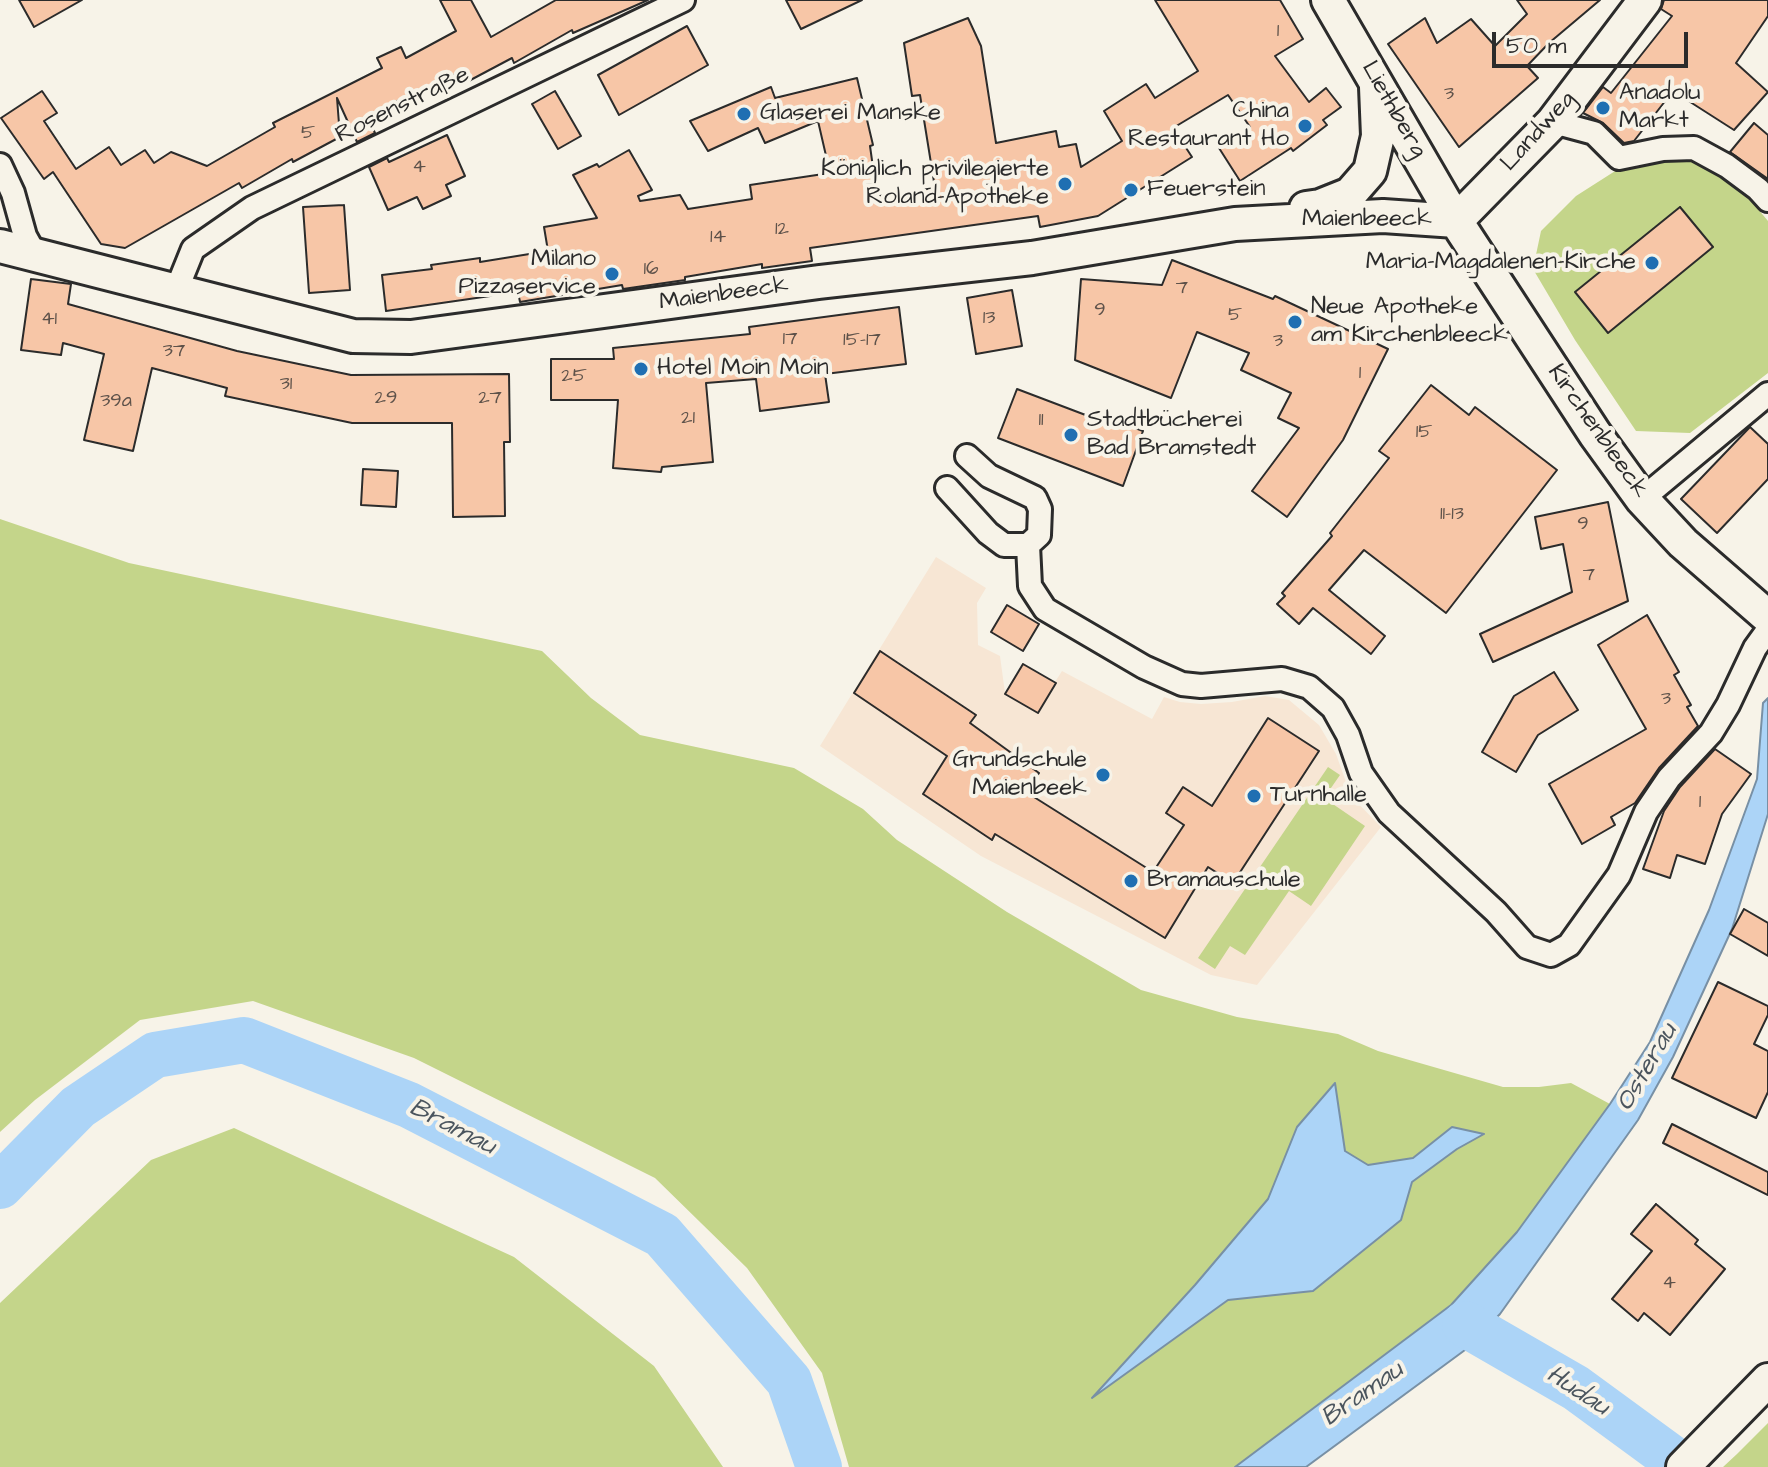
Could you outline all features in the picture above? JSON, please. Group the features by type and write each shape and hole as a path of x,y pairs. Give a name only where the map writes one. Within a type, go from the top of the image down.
{"street":[{"name":"Rosenstraße","path":"176,291 193,249 252,208 683,0"},
{"name":"Liethberg","path":"1328,0 1456,221"},
{"name":"Landweg","path":"1456,221 1553,122 1645,0"},
{"path":"1235,224 1255,215 1320,206 1350,194 1370,171 1378,136 1375,80"},
{"path":"1553,122 1594,133 1619,158 1663,149 1694,148 1727,166 1768,200"},
{"path":"0,165 13,193 25,236 36,256"},
{"name":"Maienbeeck","path":"0,246 353,336 411,337 805,284 1017,260 1235,224 1383,216 1456,221"},
{"name":"Kirchenbleeck","path":"1456,221 1595,434 1642,499 1683,543 1768,617"},
{"path":"1642,499 1768,394"},
{"path":"947,488 988,533 1004,545 1028,545 1039,535 1042,519 1035,498 989,476 967,456"},
{"path":"1028,545 1030,586 1045,609 1144,667 1191,685 1282,679 1309,687 1333,708 1348,735 1361,773 1389,813 1496,912 1527,947 1551,955 1569,945 1619,875 1646,812 1669,778 1711,733 1755,648 1768,630"},
{"path":"1691,1461 1768,1380"}],"shaded area":[{"name":"Grundschule Maienbeek","path":"936,557 986,588 977,603 978,645 1000,656 1005,693 1023,664 1055,682 1062,671 1152,719 1164,697 1201,704 1265,696 1289,700 1319,725 1336,754 1351,796 1381,827 1257,985 1211,975 981,856 820,746"}],"green space":[{"path":"1656,156 1695,160 1727,172 1768,221 1768,373 1690,433 1636,431 1575,340 1533,269 1541,231 1576,196 1623,166"},
{"path":"0,519 129,563 542,651 591,698 640,735 794,768 863,809 897,840 1007,912 1141,990 1237,1017 1338,1034 1378,1051 1503,1087 1571,1083 1610,1104 1517,1232 1451,1305 1235,1467 849,1467 822,1373 747,1268 655,1178 414,1058 253,1001 140,1020 35,1100 0,1132","holes":["1334,1083 1345,1151 1368,1165 1413,1158 1452,1127 1482,1135 1412,1182 1401,1220 1313,1291 1228,1300 1096,1395 1268,1199 1297,1127"]},
{"path":"1328,767 1340,775 1324,798 1365,826 1311,906 1289,891 1245,955 1230,946 1215,969 1198,958"},
{"path":"234,1128 514,1257 654,1366 723,1467 0,1467 0,1303 151,1160"},
{"path":"1768,1423 1768,1467 1723,1467 1737,1454"}],"water":[{"name":"Osterau","path":"1768,698 1768,814 1732,929 1673,1057 1638,1120 1500,1314 1465,1350 1306,1467 1235,1467 1451,1305 1517,1232 1610,1104 1650,1042 1709,910 1757,779 1763,703"},
{"path":"1335,1083 1345,1151 1368,1165 1413,1158 1452,1127 1484,1134 1457,1149 1412,1182 1401,1220 1313,1291 1228,1300 1092,1398 1268,1199 1297,1127"}],"building":[{"path":"19,0 82,0 34,27"},
{"path":"440,0 471,0 491,37 556,0 648,0 573,33 572,30 514,63 512,58 463,84 458,73 378,110 381,117 370,122 375,133 357,142 337,98 340,137 293,162 292,159 242,188 239,183 125,248 101,244 53,172 44,179 1,118 42,91 57,113 44,121 76,169 109,147 121,165 145,150 154,163 171,152 207,166 275,127 273,123 382,68 377,58 401,47 406,58 456,31"},
{"path":"786,0 862,0 801,29"},
{"path":"1155,0 1280,0 1303,39 1275,56 1309,102 1326,88 1341,107 1323,120 1327,125 1293,151 1291,148 1240,181 1219,148 1250,127 1228,95 1173,128 1192,157 1098,216 1040,227 1038,216 810,248 812,261 762,268 762,264 623,289 622,285 520,302 518,292 386,311 382,275 432,269 431,265 480,258 480,262 548,251 544,227 597,218 573,175 597,164 599,167 629,150 652,190 638,196 640,201 680,195 688,209 752,199 750,185 830,173 818,121 765,143 758,128 708,151 690,121 771,87 775,98 857,78 873,145 870,146 877,196 935,188 920,95 912,96 904,43 968,18 981,46 996,143 1056,131 1059,147 1076,144 1081,167 1122,141 1104,111 1146,84 1155,98 1198,71"},
{"path":"1517,0 1600,0 1527,66 1538,78 1459,147 1388,44 1425,18 1437,43 1471,19 1495,46 1527,14"},
{"path":"1664,0 1768,0 1768,16 1736,63 1768,92 1734,130 1673,91 1634,141 1624,143 1603,123 1583,113 1603,87 1611,93 1672,16 1661,9"},
{"path":"687,26 708,65 619,115 598,75"},
{"path":"555,91 581,136 558,149 532,104"},
{"path":"1754,123 1768,135 1768,179 1730,152"},
{"path":"447,135 465,176 446,185 451,196 423,209 417,197 388,210 369,167 387,158 389,162"},
{"path":"344,205 350,290 309,293 303,207"},
{"name":"Maria-Magdalenen-Kirche","path":"1680,207 1713,247 1608,333 1575,292"},
{"path":"1172,260 1273,299 1275,296 1388,349 1343,440 1287,517 1252,491 1299,428 1278,418 1291,393 1241,370 1249,353 1197,332 1171,398 1075,360 1081,279 1162,285"},
{"path":"31,279 71,284 68,304 237,351 351,375 509,374 510,442 504,442 505,516 453,517 452,423 352,423 225,396 227,388 152,368 133,451 84,440 104,354 63,343 61,355 21,350"},
{"path":"1012,290 1022,346 976,354 967,298"},
{"path":"899,307 906,364 825,374 829,402 760,411 756,379 706,383 713,462 662,467 661,472 613,468 618,400 551,400 551,359 614,359 613,348 750,334 749,327"},
{"path":"1431,385 1469,415 1475,407 1557,470 1446,613 1364,550 1329,590 1385,636 1371,654 1313,608 1299,624 1277,604 1285,596 1282,593 1332,536 1330,533 1389,458 1379,451"},
{"name":"Stadtbücherei Bad Bramstedt","path":"1017,389 1104,422 1106,417 1143,431 1123,486 998,438"},
{"path":"1750,427 1768,444 1768,479 1717,533 1681,499"},
{"path":"363,469 398,471 396,507 361,505"},
{"path":"1608,502 1628,601 1493,662 1480,634 1572,592 1563,544 1541,549 1535,517"},
{"path":"1007,605 1039,624 1023,651 991,632"},
{"path":"1647,615 1679,672 1674,675 1691,705 1687,707 1698,726 1659,768 1635,803 1611,817 1615,825 1582,844 1549,784 1646,729 1598,645"},
{"path":"880,651 976,715 970,723 1039,773 1026,792 1153,872 1184,825 1166,813 1183,787 1212,806 1268,718 1319,751 1233,883 1208,867 1165,938 995,834 992,840 923,794 947,756 854,693"},
{"path":"1023,664 1056,683 1038,713 1005,694"},
{"path":"1554,672 1578,710 1538,735 1516,772 1482,752 1514,696"},
{"path":"1715,749 1751,774 1722,814 1705,864 1677,855 1670,878 1643,869 1664,811 1680,787"},
{"path":"1744,909 1768,923 1768,956 1730,934"},
{"path":"1718,982 1768,1006 1768,1015 1754,1044 1768,1051 1768,1092 1756,1118 1672,1078"},
{"path":"1672,1124 1768,1172 1768,1195 1663,1143"},
{"path":"1656,1204 1698,1240 1695,1244 1725,1269 1670,1335 1644,1313 1638,1321 1612,1299 1652,1251 1631,1234"}],"waterway":[{"name":"Bramau","path":"0,1186 78,1107 155,1055 244,1040 409,1105 662,1235 789,1381 819,1467"},
{"name":"Hudau","path":"1465,1324 1576,1388 1684,1467"}],"place":[{"name":"Anadolu Markt","path":"1603,108"},
{"name":"Glaserei Manske","path":"744,114"},
{"name":"China Restaurant Ho","path":"1305,126"},
{"name":"Königlich privilegierte Roland-Apotheke","path":"1065,184"},
{"name":"Feuerstein","path":"1131,190"},
{"name":"Maria-Magdalenen-Kirche","path":"1652,263"},
{"name":"Milano Pizzaservice","path":"612,274"},
{"name":"Neue Apotheke am Kirchenbleeck","path":"1295,322"},
{"name":"Hotel Moin Moin","path":"641,369"},
{"name":"Stadtbücherei Bad Bramstedt","path":"1071,435"},
{"name":"Grundschule Maienbeek","path":"1103,775"},
{"name":"Turnhalle","path":"1254,796"},
{"name":"Bramauschule","path":"1131,881"}]}
